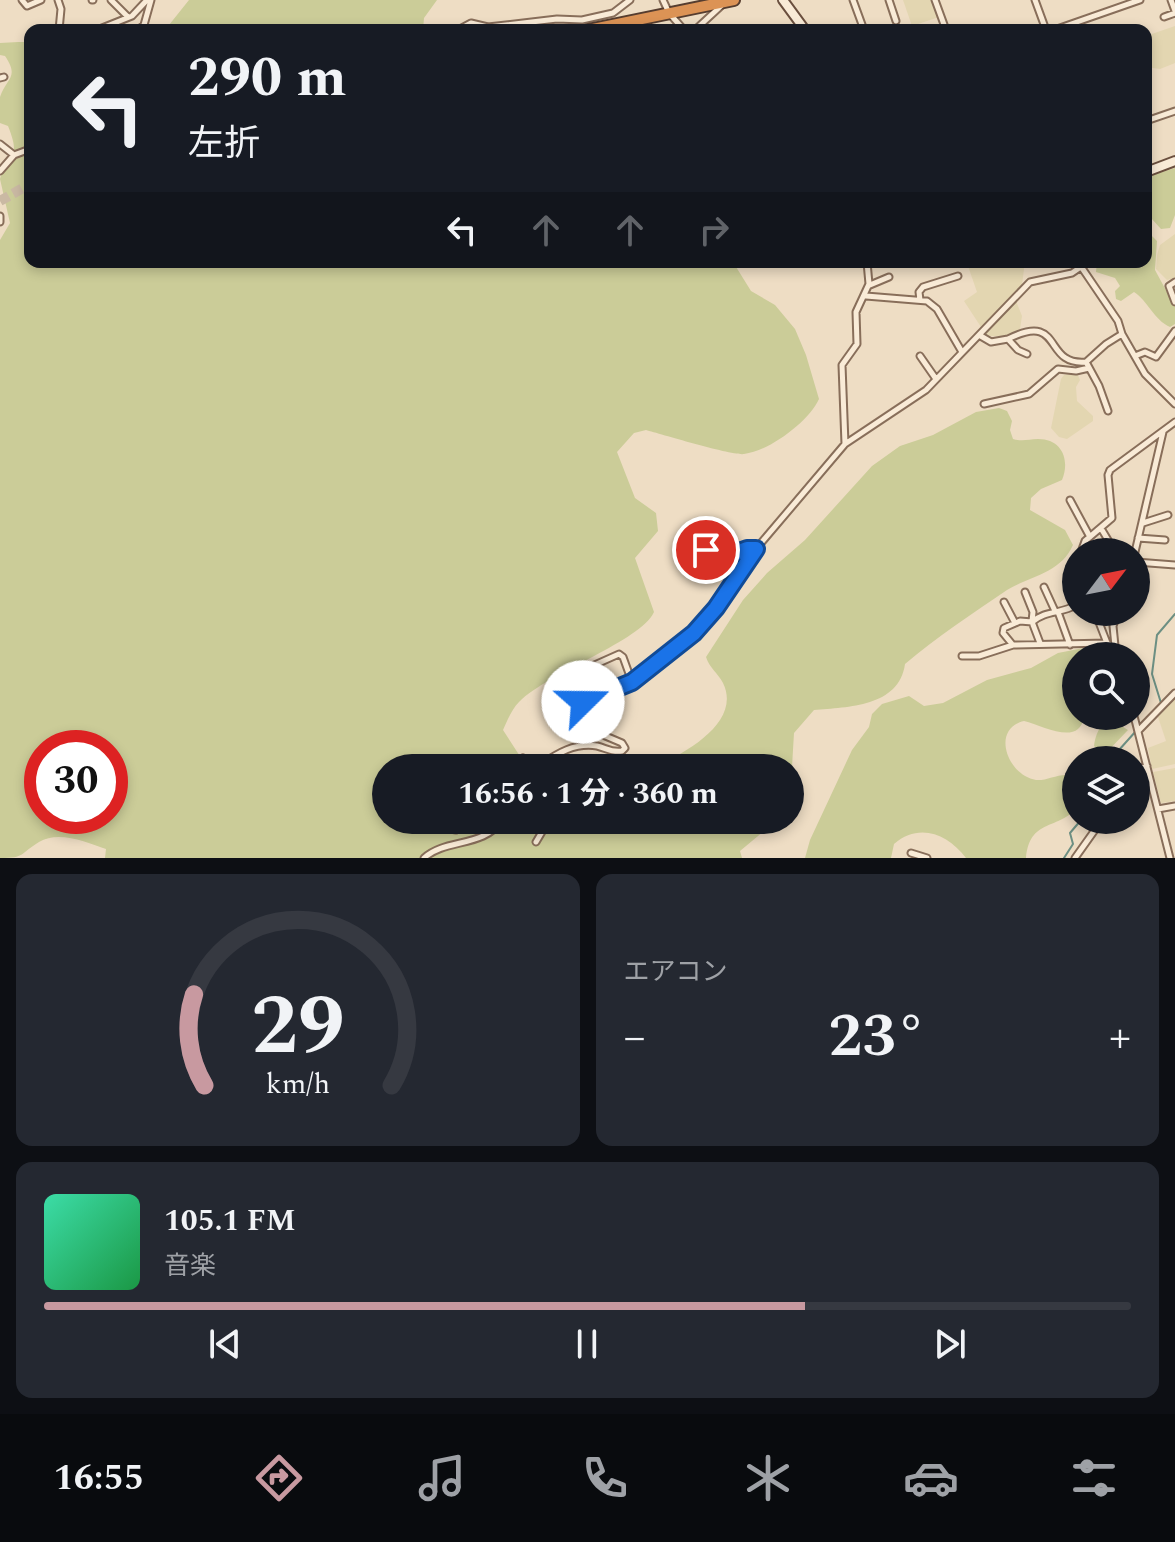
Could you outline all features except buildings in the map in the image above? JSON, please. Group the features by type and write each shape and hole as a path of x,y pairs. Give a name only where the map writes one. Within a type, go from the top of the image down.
{"highway":[{"path":"617,24 730,1"}],"street":[{"path":"22,0 27,6 41,0"},
{"path":"58,0 61,9 60,24"},
{"path":"111,0 128,17"},
{"path":"111,24 141,9 149,0"},
{"path":"144,24 149,0"},
{"path":"514,24 557,19 582,20 613,13 622,3 630,0"},
{"path":"663,0 679,24"},
{"path":"783,0 801,24"},
{"path":"853,0 862,24"},
{"path":"889,0 896,21"},
{"path":"935,0 944,24"},
{"path":"1035,0 1044,24"},
{"path":"1069,24 1120,3 1140,0"},
{"path":"1164,17 1175,12 1171,0"},
{"path":"702,24 730,1"},
{"path":"1152,119 1175,111"},
{"path":"0,144 14,155"},
{"path":"0,171 14,155 24,151"},
{"path":"1152,170 1175,161"},
{"path":"845,444 842,365 857,344 856,312 869,285 868,268"},
{"path":"558,754 573,746 594,745 612,752 625,748 622,743 596,732 583,702 632,682 702,625 756,549 845,444 917,398 1030,282 1082,268 1118,321 1135,356 1154,383 1175,404"},
{"path":"920,300 919,292 923,287 958,276"},
{"path":"869,285 889,277"},
{"path":"1175,282 1169,286 1175,302"},
{"path":"866,296 920,300 937,309 962,352"},
{"path":"979,335 991,342 1033,329 1049,337 1064,358 1088,365"},
{"path":"1135,356 1145,352 1156,357 1175,331"},
{"path":"984,404 1029,394 1058,369 1076,371 1088,365 1106,344 1122,334"},
{"path":"1008,339 1018,350 1027,354"},
{"path":"920,356 936,379"},
{"path":"1088,365 1108,411"},
{"path":"1070,500 1090,537 1102,530 1113,513 1110,470 1175,422"},
{"path":"1138,538 1163,431"},
{"path":"1142,523 1168,515"},
{"path":"694,530 706,550 717,558 756,549"},
{"path":"1102,530 1107,538"},
{"path":"1150,539 1165,540"},
{"path":"1150,563 1175,565"},
{"path":"1044,587 1069,642"},
{"path":"1025,592 1040,643 1046,647 1062,646"},
{"path":"1004,602 1015,623"},
{"path":"1013,645 1003,633 1004,628 1015,623 1032,622 1041,614 1062,610"},
{"path":"962,656 979,656 1013,645 1040,643"},
{"path":"572,675 619,654 632,682"},
{"path":"1150,719 1175,693"},
{"path":"1139,730 1143,746"},
{"path":"1150,778 1170,858"},
{"path":"1158,809 1175,806"},
{"path":"424,858 439,848 469,843 485,834"},
{"path":"536,842 540,834"},
{"path":"1075,858 1092,834"},
{"path":"911,853 927,858"}],"shaded area":[{"path":"903,0 932,0 939,17 911,24"},
{"path":"1175,26 1175,63 1160,69 1152,68 1152,34"},
{"path":"1175,234 1175,278 1167,280 1156,269 1157,255 1160,245"},
{"path":"969,268 1024,268 1022,285 981,327 964,301 977,292"},
{"path":"1016,301 1022,316 1020,329 1009,336 987,336 985,332"},
{"path":"1077,373 1080,380 1076,387 1077,401 1093,416 1093,421 1067,439 1059,437 1051,428 1061,379 1064,375"},
{"path":"1175,698 1175,764 1152,769 1150,747 1166,741 1158,717"},
{"path":"1175,768 1175,801 1161,803 1153,772"}],"green space":[{"path":"189,0 437,0 424,18 424,24 170,24"},
{"path":"24,42 24,268 737,268 751,291 775,305 795,329 819,399 788,434 744,454 646,430 634,433 617,452 635,498 656,513 658,531 635,558 654,612 646,623 551,679 516,705 503,730 519,754 372,754 372,834 760,834 740,851 742,858 105,858 106,849 72,838 55,837 39,842 18,856 0,858 0,240 10,223 0,179 14,151 8,126 0,123 0,97 12,74 5,56 0,55 0,43"},
{"path":"1175,168 1175,215 1170,228 1161,229 1152,219 1152,175"},
{"path":"1152,236 1157,241 1155,270 1175,307 1175,324 1170,327 1160,320 1134,292 1121,301 1116,299 1115,291 1120,286 1115,278 1096,272 1096,268 1152,268"},
{"path":"999,408 1007,411 1012,421 1010,430 1013,439 1047,440 1062,452 1065,466 1062,480 1041,489 1031,498 1030,510 1065,530 1069,538 1062,538 1062,561 1007,590 930,644 905,664 901,678 883,697 856,705 814,710 794,733 793,754 680,754 706,736 724,712 727,698 723,683 706,657 743,600 767,573 805,540 872,466 900,446 933,435 976,412"},
{"path":"1062,652 1062,730 1077,730 1060,732 1024,721 1014,726 1005,742 1011,762 1026,777 1040,780 1062,776 1062,819 1038,831 1028,846 1026,858 966,858 942,837 923,832 904,837 894,844 891,858 805,858 810,840 852,750 869,727 872,714 882,704 909,696 924,706 943,703 987,680 1031,668"},
{"path":"1099,730 1128,730 1113,746 1094,746"}],"waterway":[{"path":"1161,703 1152,674 1157,635 1175,614"},
{"path":"1123,746 1136,731"},
{"path":"1064,858 1073,844 1070,834"}],"tunnel":[{"path":"0,201 24,187"}],"route":[{"path":"583,702 632,682 694,633 716,608 756,549 723,558 717,558 706,550"}]}
